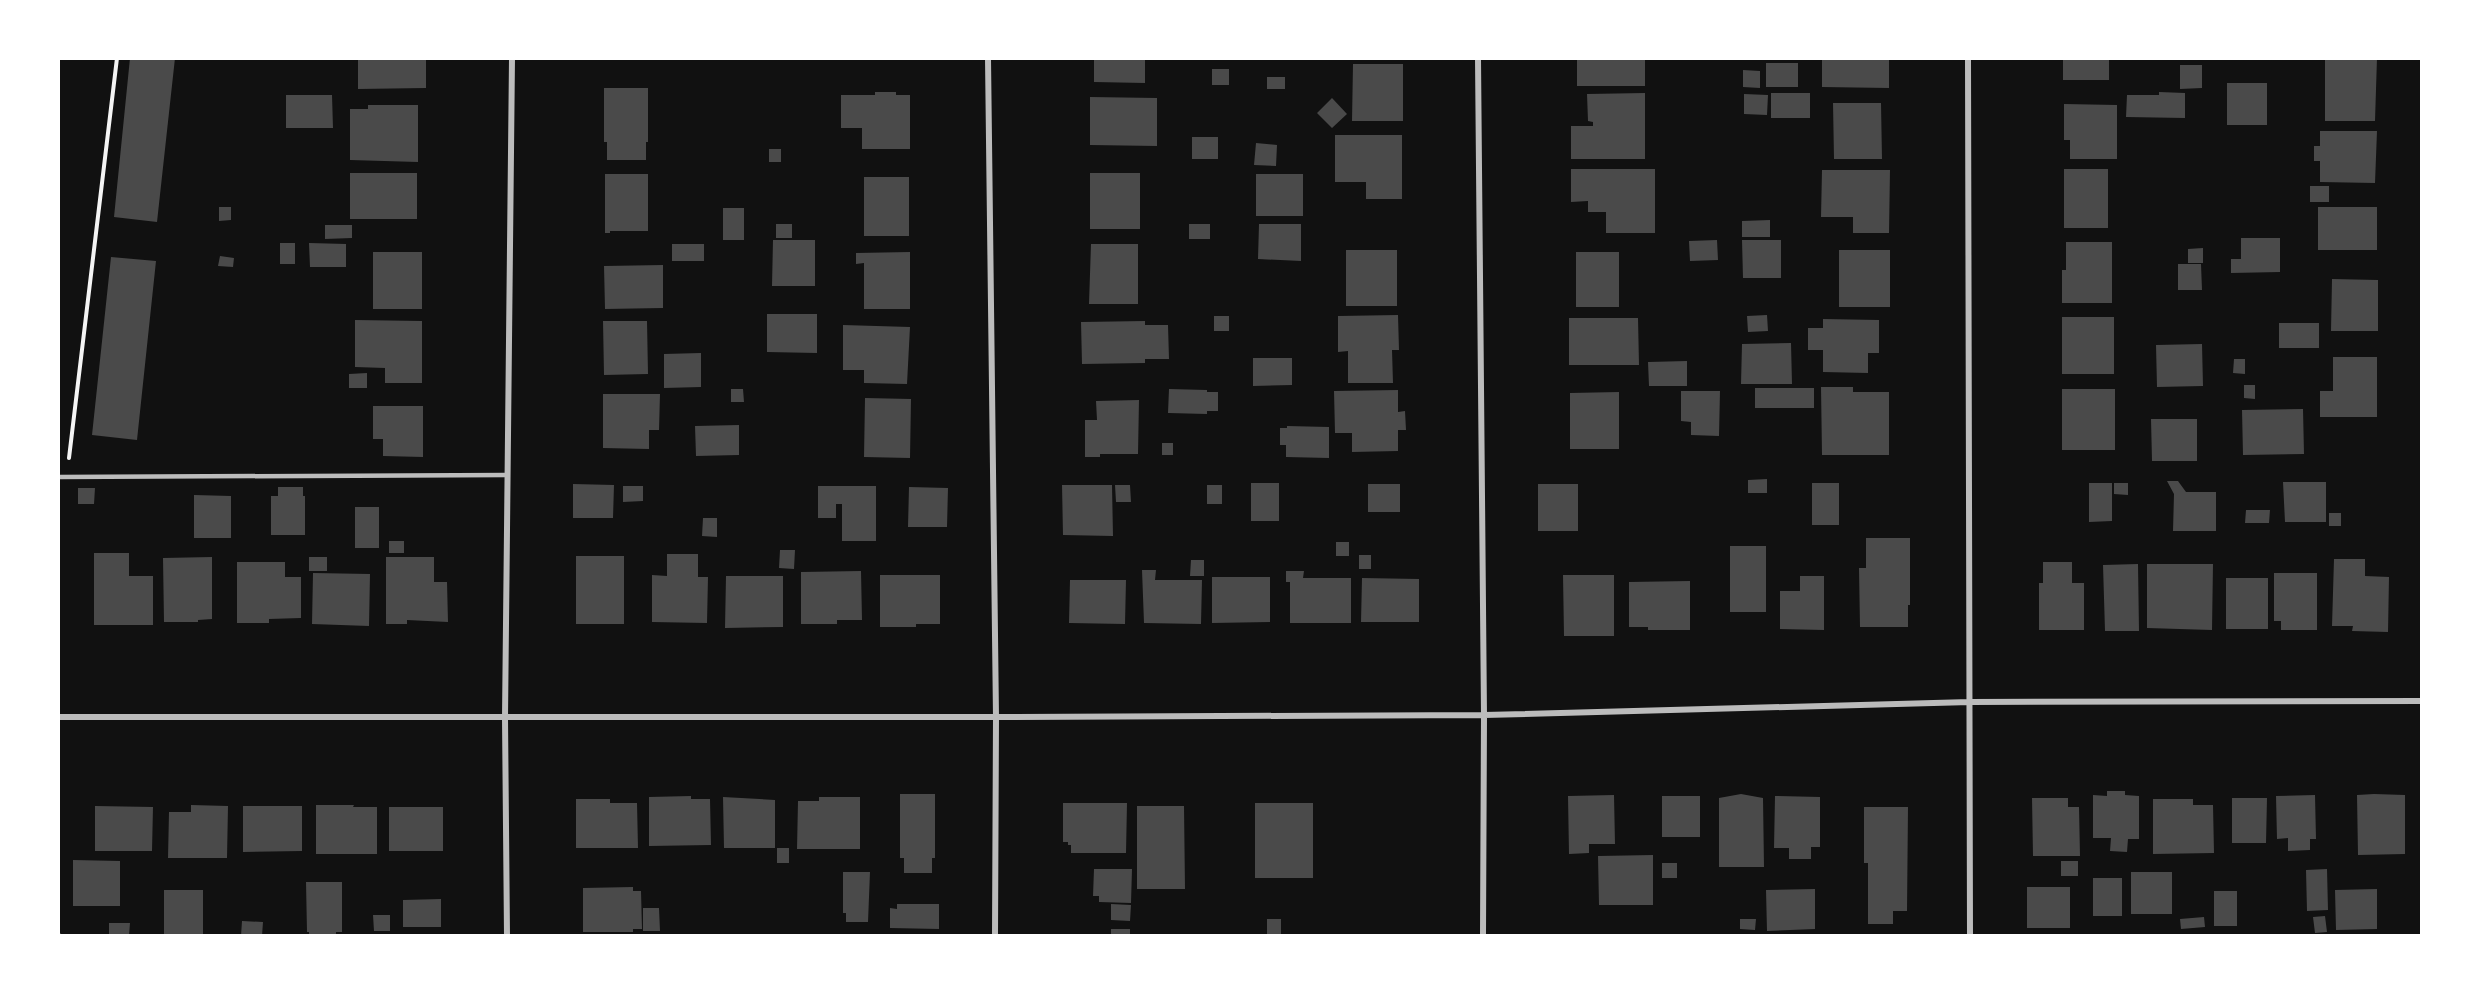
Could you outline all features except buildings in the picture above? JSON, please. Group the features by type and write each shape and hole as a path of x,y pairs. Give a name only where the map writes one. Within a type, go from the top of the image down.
{"street":[{"path":"507,936 505,718 512,58"},
{"path":"988,58 996,717 995,936"},
{"path":"1478,58 1484,715 1483,936"},
{"path":"1968,58 1970,936"},
{"path":"58,717 1484,715 1970,702 2421,701"}],"lane":[{"path":"58,477 507,475"}],"path":[{"path":"67,477 117,58"}]}
